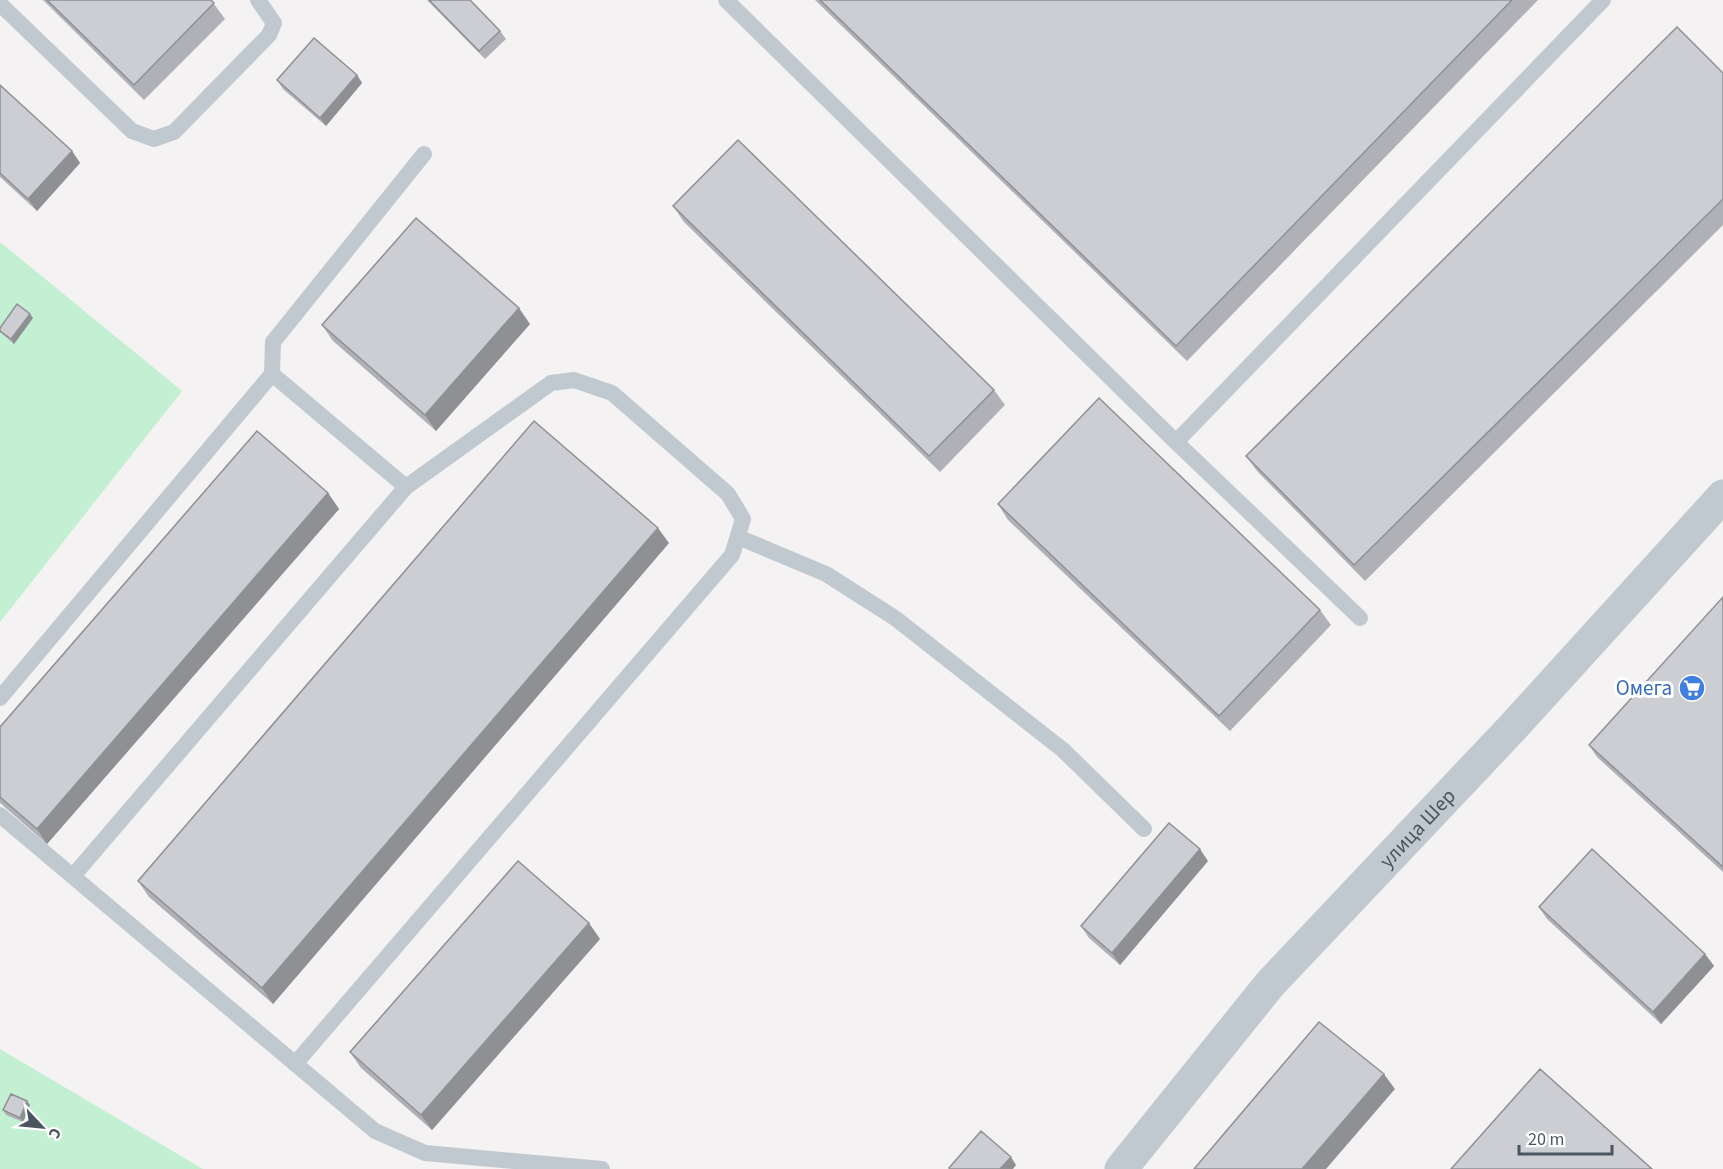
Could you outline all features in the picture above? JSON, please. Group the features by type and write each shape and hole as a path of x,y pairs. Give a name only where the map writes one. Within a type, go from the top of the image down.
{"street":[{"name":"улица Шер","path":"1121,1169 1270,984 1513,727 1723,496"}],"lane":[{"path":"0,4 132,131 154,139 174,132 269,35 274,23 258,0"},
{"path":"726,0 1176,442 1360,618"},
{"path":"1176,442 1603,0"},
{"path":"0,698 272,374 273,342 424,154"},
{"path":"272,374 406,488"},
{"path":"73,876 406,488 551,383 574,380 612,393 728,494 743,519 732,555 295,1064"},
{"path":"738,537 826,574 895,618 1063,750 1144,829"},
{"path":"0,815 375,1131 425,1153 602,1169"}],"green space":[{"path":"0,242 182,391 0,622"},
{"path":"0,1049 203,1169 0,1169"}],"building":[{"path":"47,0 211,0 214,3 134,85"},
{"path":"429,0 470,0 500,31 479,51"},
{"path":"820,0 1512,0 1176,346"},
{"path":"1677,27 1723,73 1723,199 1354,565 1246,456"},
{"path":"314,38 357,75 320,118 277,80"},
{"path":"0,85 72,151 28,199 0,173"},
{"path":"738,140 994,390 929,456 673,206"},
{"path":"416,218 519,308 425,415 322,325"},
{"path":"17,304 30,314 11,339 0,331 0,328"},
{"path":"1099,398 1320,610 1219,716 998,504"},
{"path":"534,421 658,528 262,988 138,881"},
{"path":"257,431 328,493 37,829 0,797 0,727"},
{"name":"Омега","path":"1723,597 1723,867 1589,745"},
{"path":"1169,823 1200,849 1112,953 1081,926"},
{"path":"1592,849 1705,954 1653,1012 1539,907"},
{"path":"518,861 589,923 421,1115 350,1052"},
{"path":"1319,1022 1384,1074 1302,1169 1194,1169"},
{"path":"1540,1069 1652,1169 1451,1169"},
{"path":"11,1094 27,1101 20,1118 3,1110"},
{"path":"981,1131 1011,1157 1000,1169 950,1169 949,1168"}],"place":[{"name":"Омега","path":"1692,688"}]}
